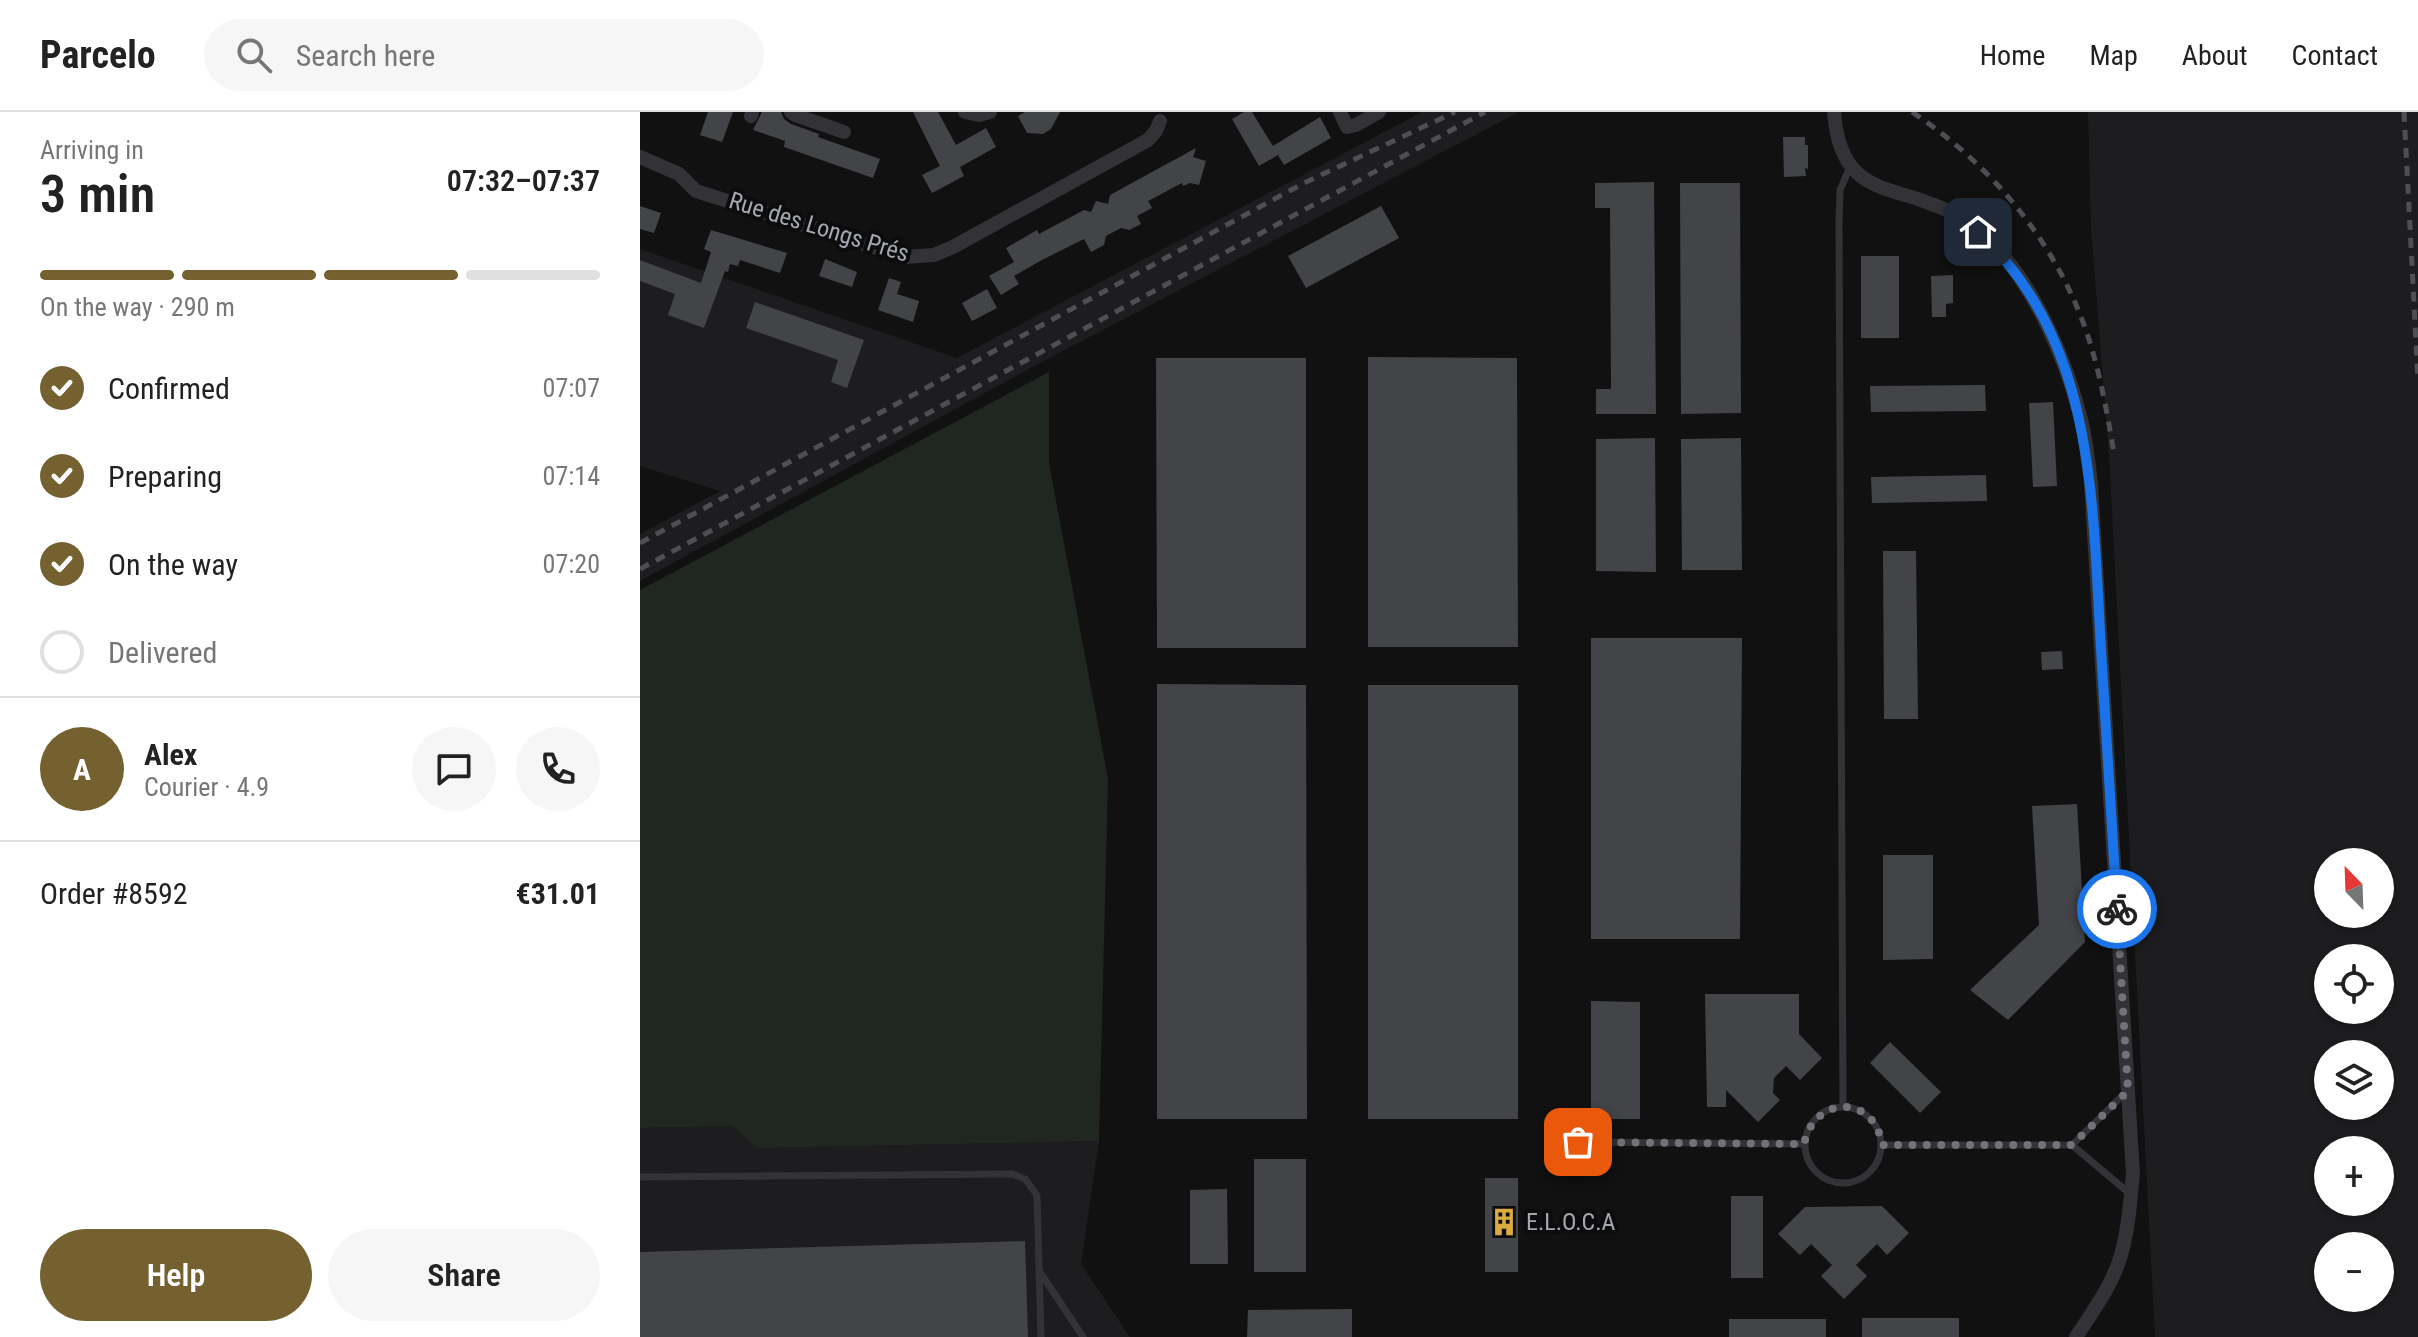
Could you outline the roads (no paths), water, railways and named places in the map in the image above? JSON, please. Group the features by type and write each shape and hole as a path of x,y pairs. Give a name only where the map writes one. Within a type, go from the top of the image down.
{"street":[{"path":"791,112 844,132"},
{"path":"965,112 979,115 990,112"},
{"path":"1340,112 1347,127 1379,112"},
{"path":"1834,112 1836,139 1850,167 1867,181 1957,215 1996,249 2028,291 2056,344 2079,412 2091,484 2133,1174 2121,1257 2104,1294 2076,1337"},
{"name":"Rue des Longs Prés","path":"640,157 679,174 696,191 905,257 920,258 953,247 1148,140 1160,121"}],"lane":[{"path":"1843,1106 1839,208 1840,190 1850,167"},
{"path":"2072,1145 2128,1091"},
{"path":"1843,1106 1862,1111 1870,1117 1880,1134 1882,1145 1876,1166 1859,1180 1848,1183 1827,1180 1818,1174 1806,1155 1804,1144 1812,1122 1821,1114 1843,1106"},
{"path":"1578,1142 1804,1144"},
{"path":"1882,1145 2072,1145 2131,1194"},
{"path":"640,1177 1012,1174 1025,1179 1037,1195 1041,1337"},
{"path":"1039,1271 1083,1337"}],"railway":[{"path":"640,543 1304,183 1455,112"},
{"path":"640,569 1485,112"},
{"path":"1912,112 1939,131 1990,177 2052,257 2068,286 2087,333 2101,384 2114,453"},
{"path":"2404,112 2418,380"}],"place":[{"name":"E.L.O.C.A","path":"1504,1222"}]}
